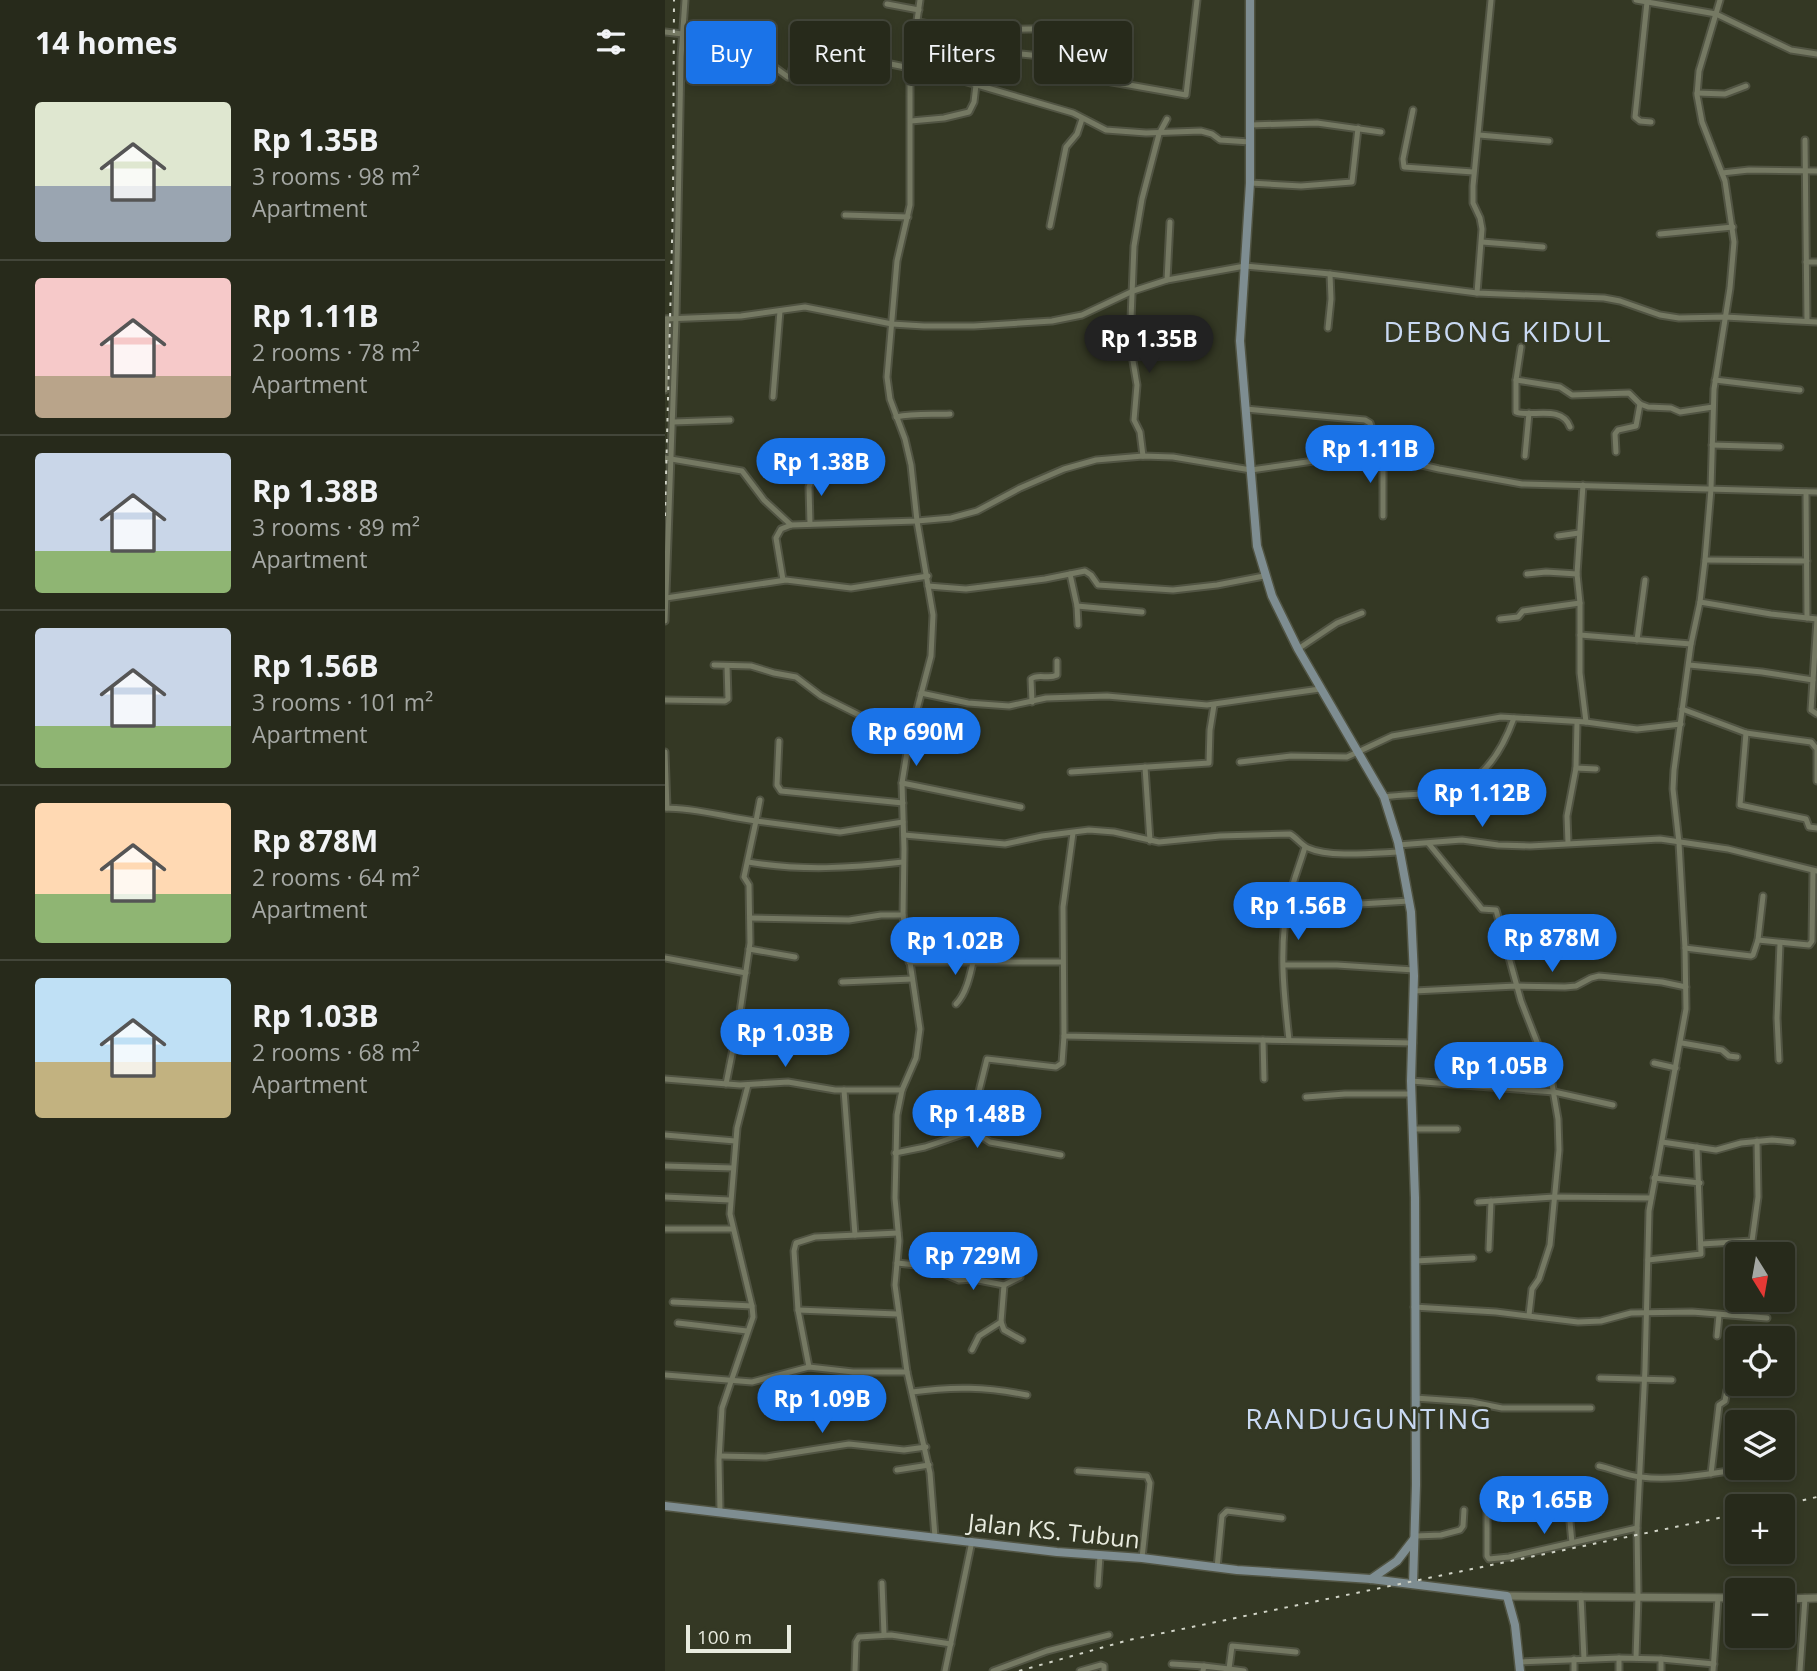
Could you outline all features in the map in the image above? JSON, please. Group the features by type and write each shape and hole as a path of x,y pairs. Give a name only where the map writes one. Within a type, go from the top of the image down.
{"main road":[{"path":"1250,0 1250,183 1240,341 1255,534 1264,576 1272,596 1320,689 1384,797 1399,849 1409,901 1414,970 1411,1081 1414,1129 1416,1536 1413,1584"},
{"name":"Jalan KS. Tubun","path":"665,1506 1100,1556 1371,1579 1507,1596"},
{"path":"1371,1579 1398,1561 1416,1536"},
{"path":"1507,1596 1515,1625 1520,1667"}],"street":[{"path":"665,621 668,458 673,422 676,229 685,0"},
{"path":"916,21 920,0"},
{"path":"1021,54 1081,60 1095,79 1186,95 1197,0"},
{"path":"1477,293 1482,224 1472,203 1473,172 1479,135 1491,0"},
{"path":"1636,0 1716,14 1791,50 1817,54"},
{"path":"1636,1658 1637,1528 1651,1198 1682,1043 1686,1009 1679,843 1673,789 1691,644 1705,560 1715,380 1734,242 1722,173 1702,122 1697,93 1699,71 1720,0"},
{"path":"1647,2 1635,117 1640,121 1651,122"},
{"path":"887,4 919,10"},
{"path":"665,32 710,37 748,48 788,77 801,39 904,66"},
{"path":"910,84 908,217 897,261 887,390 911,465 917,522 933,615 933,646 909,740 902,783 903,915 909,962 919,1006 920,1038 913,1068 902,1090 897,1115 895,1153 898,1233 895,1285 907,1372 929,1465 936,1538"},
{"path":"973,84 1052,106 1106,130 1201,131 1220,140 1250,142"},
{"path":"911,121 969,112 974,102 976,85"},
{"path":"1697,93 1725,94 1746,86"},
{"path":"1413,110 1403,159 1404,167 1473,172"},
{"path":"1050,226 1066,147 1077,134 1082,119"},
{"path":"1143,456 1140,432 1134,420 1137,385 1130,343 1134,246 1138,216 1160,132 1167,119"},
{"path":"1250,125 1317,123 1381,132"},
{"path":"1250,183 1301,186 1352,182 1358,128"},
{"path":"1479,135 1549,141"},
{"path":"1805,140 1807,321"},
{"path":"1722,173 1749,170 1817,171"},
{"path":"845,215 908,217"},
{"path":"1167,280 1170,222"},
{"path":"1660,234 1733,227"},
{"path":"1807,227 1817,227"},
{"path":"1482,242 1543,247"},
{"path":"1806,262 1817,262"},
{"path":"665,390 666,319 741,316 805,307 892,324 974,326 1067,319 1098,309 1133,291 1167,280 1245,266 1477,293 1604,298 1679,318 1725,317 1817,323"},
{"path":"1328,328 1330,274"},
{"path":"773,397 780,311"},
{"path":"1521,347 1516,380 1516,412 1523,415 1529,413 1560,416 1566,419 1570,427"},
{"path":"1516,380 1560,387 1571,395 1629,393 1640,404 1648,407 1671,408 1680,412 1713,407"},
{"path":"1715,380 1800,390"},
{"path":"1616,452 1615,434 1618,430 1636,426 1640,404"},
{"path":"1246,409 1365,420 1370,423 1373,432 1370,453"},
{"path":"1525,456 1529,413"},
{"path":"896,417 910,414 950,414"},
{"path":"673,422 730,420"},
{"path":"1712,446 1780,447"},
{"path":"783,580 776,538 781,529 792,525 917,522 951,518 977,511 1064,469 1096,460 1143,456 1173,457 1251,470 1370,453 1439,470 1505,482 1817,492"},
{"path":"1383,455 1383,516"},
{"path":"668,458 742,471 764,500 792,525"},
{"path":"810,524 809,487 816,468"},
{"path":"1583,485 1577,574 1580,603 1580,673 1586,722"},
{"path":"1806,492 1807,618"},
{"path":"1558,536 1580,533"},
{"path":"1705,560 1807,561"},
{"path":"928,586 966,589 1088,572 1098,585 1180,589 1264,576"},
{"path":"1070,574 1078,625"},
{"path":"1527,574 1577,574"},
{"path":"666,598 783,580 851,588 927,576"},
{"path":"1637,640 1645,580"},
{"path":"1180,589 1181,599"},
{"path":"1700,602 1817,619 1811,710 1817,714"},
{"path":"1500,619 1518,617 1523,611 1580,603"},
{"path":"1077,606 1142,611"},
{"path":"1298,649 1337,623 1362,613"},
{"path":"1580,635 1691,644"},
{"path":"1032,702 1031,679 1038,676 1057,676 1057,662"},
{"path":"714,665 751,666 796,677 821,696 909,740"},
{"path":"1689,665 1813,680"},
{"path":"665,700 726,701 727,666"},
{"path":"921,693 968,703 1009,706 1046,698 1107,696 1214,705 1235,699 1320,689"},
{"path":"1071,772 1209,763 1214,705"},
{"path":"1682,709 1746,733 1811,741 1817,749 1817,781"},
{"path":"1240,762 1291,756 1341,758 1385,739 1472,721 1514,718 1586,722 1637,729 1681,724"},
{"path":"1384,797 1443,792 1472,781 1505,744 1514,718"},
{"path":"1568,843 1567,816 1576,768 1577,722"},
{"path":"1746,733 1739,805 1807,819 1809,827 1817,828"},
{"path":"779,741 777,785 781,791 903,803"},
{"path":"665,752 666,808 693,809 721,817 840,832 903,822"},
{"path":"1145,767 1150,841"},
{"path":"1576,768 1596,769"},
{"path":"902,783 1021,807"},
{"path":"726,1084 749,949 748,885 744,877 760,800"},
{"path":"904,835 1005,844 1089,830 1114,832 1150,841 1172,842 1220,836 1290,834 1305,847 1336,852 1399,849 1462,839 1498,845 1530,846 1660,839 1728,849 1815,871 1812,942 1809,945 1758,940"},
{"path":"969,1132 986,1060 1056,1067 1062,1063 1064,1036 1061,962 1065,880 1073,833"},
{"path":"1429,844 1482,909 1496,910 1517,986 1554,1092 1559,1150 1551,1245 1539,1279 1532,1289 1529,1315"},
{"path":"1289,1040 1284,987 1285,919 1305,847"},
{"path":"748,862 810,869 903,862"},
{"path":"1685,948 1753,955 1758,940 1763,896"},
{"path":"1289,899 1360,904 1409,901"},
{"path":"750,918 849,920 903,915"},
{"path":"1779,1060 1777,1018 1780,943"},
{"path":"749,949 795,957"},
{"path":"665,958 746,973"},
{"path":"909,962 1061,962"},
{"path":"955,1004 960,1001 973,962"},
{"path":"1284,965 1414,970"},
{"path":"1414,991 1576,986 1591,978 1606,976 1686,987"},
{"path":"842,982 912,978"},
{"path":"1064,1036 1413,1043"},
{"path":"1263,1040 1264,1079"},
{"path":"1682,1043 1722,1049 1729,1056 1737,1057"},
{"path":"1654,1063 1677,1068"},
{"path":"665,1079 748,1085 788,1082 844,1090 902,1090"},
{"path":"1411,1081 1554,1092 1613,1105"},
{"path":"720,1511 722,1408 753,1317 732,1229 730,1200 735,1141 748,1085"},
{"path":"844,1090 855,1235"},
{"path":"1305,1097 1412,1094"},
{"path":"1414,1129 1457,1129"},
{"path":"895,1153 974,1132 990,1142 1061,1155"},
{"path":"665,1135 735,1141"},
{"path":"1662,1142 1716,1150 1757,1141 1792,1142"},
{"path":"1701,1244 1752,1241 1758,1198 1757,1141"},
{"path":"1648,1260 1699,1255 1700,1183 1697,1147"},
{"path":"665,1166 733,1168"},
{"path":"1654,1178 1700,1183"},
{"path":"665,1197 730,1200"},
{"path":"1478,1202 1554,1197 1651,1198"},
{"path":"1489,1250 1492,1201"},
{"path":"665,1229 732,1229"},
{"path":"809,1367 798,1310 794,1251 796,1243 815,1237 898,1233"},
{"path":"1415,1261 1473,1258"},
{"path":"897,1263 926,1266 959,1280 972,1279 1004,1285 1020,1277"},
{"path":"1004,1285 1001,1322 1004,1330 1022,1340"},
{"path":"673,1301 752,1306"},
{"path":"1414,1307 1529,1315 1579,1322 1601,1321 1631,1313 1692,1312 1767,1318"},
{"path":"798,1310 897,1314"},
{"path":"1717,1336 1719,1315"},
{"path":"972,1350 979,1336 1001,1322"},
{"path":"678,1323 747,1331"},
{"path":"666,1375 752,1382 809,1367 853,1372 907,1372"},
{"path":"1600,1378 1672,1380"},
{"path":"912,1392 944,1387 976,1387 1027,1395"},
{"path":"1711,1474 1719,1405 1725,1401 1726,1396"},
{"path":"1415,1398 1472,1402 1502,1408 1591,1408"},
{"path":"720,1456 766,1457 849,1444 896,1449 926,1447"},
{"path":"897,1470 929,1465"},
{"path":"1599,1466 1639,1477 1725,1471"},
{"path":"1078,1471 1147,1476 1150,1483 1142,1558"},
{"path":"1487,1497 1488,1558 1509,1557 1637,1528"},
{"path":"1416,1536 1441,1535 1460,1530 1463,1526 1464,1510"},
{"path":"1217,1568 1224,1513 1227,1511 1282,1518"},
{"path":"1569,1511 1572,1543"},
{"path":"945,1671 972,1542"},
{"path":"1098,1585 1100,1556"},
{"path":"882,1583 884,1634"},
{"path":"1507,1596 1725,1598"},
{"path":"1581,1596 1584,1659"},
{"path":"1520,1667 1574,1659 1636,1658 1661,1659 1713,1668 1718,1598"},
{"path":"1795,1598 1817,1598"},
{"path":"1800,1671 1805,1598"},
{"path":"855,1671 858,1637 884,1634 951,1644"},
{"path":"993,1671 1047,1651 1109,1635"},
{"path":"1229,1670 1231,1646 1296,1653"},
{"path":"1619,1658 1619,1671"},
{"path":"1574,1659 1574,1671"},
{"path":"1661,1659 1661,1671"},
{"path":"1172,1664 1244,1671"},
{"path":"1080,1671 1101,1665 1104,1666 1104,1671"}],"railway":[{"path":"665,516 673,203 674,0"},
{"path":"1795,1502 1817,1497"},
{"path":"1019,1671 1129,1640 1725,1517"}],"district":[{"name":"DEBONG KIDUL","path":"1498,331"},
{"name":"RANDUGUNTING","path":"1369,1418"}]}
